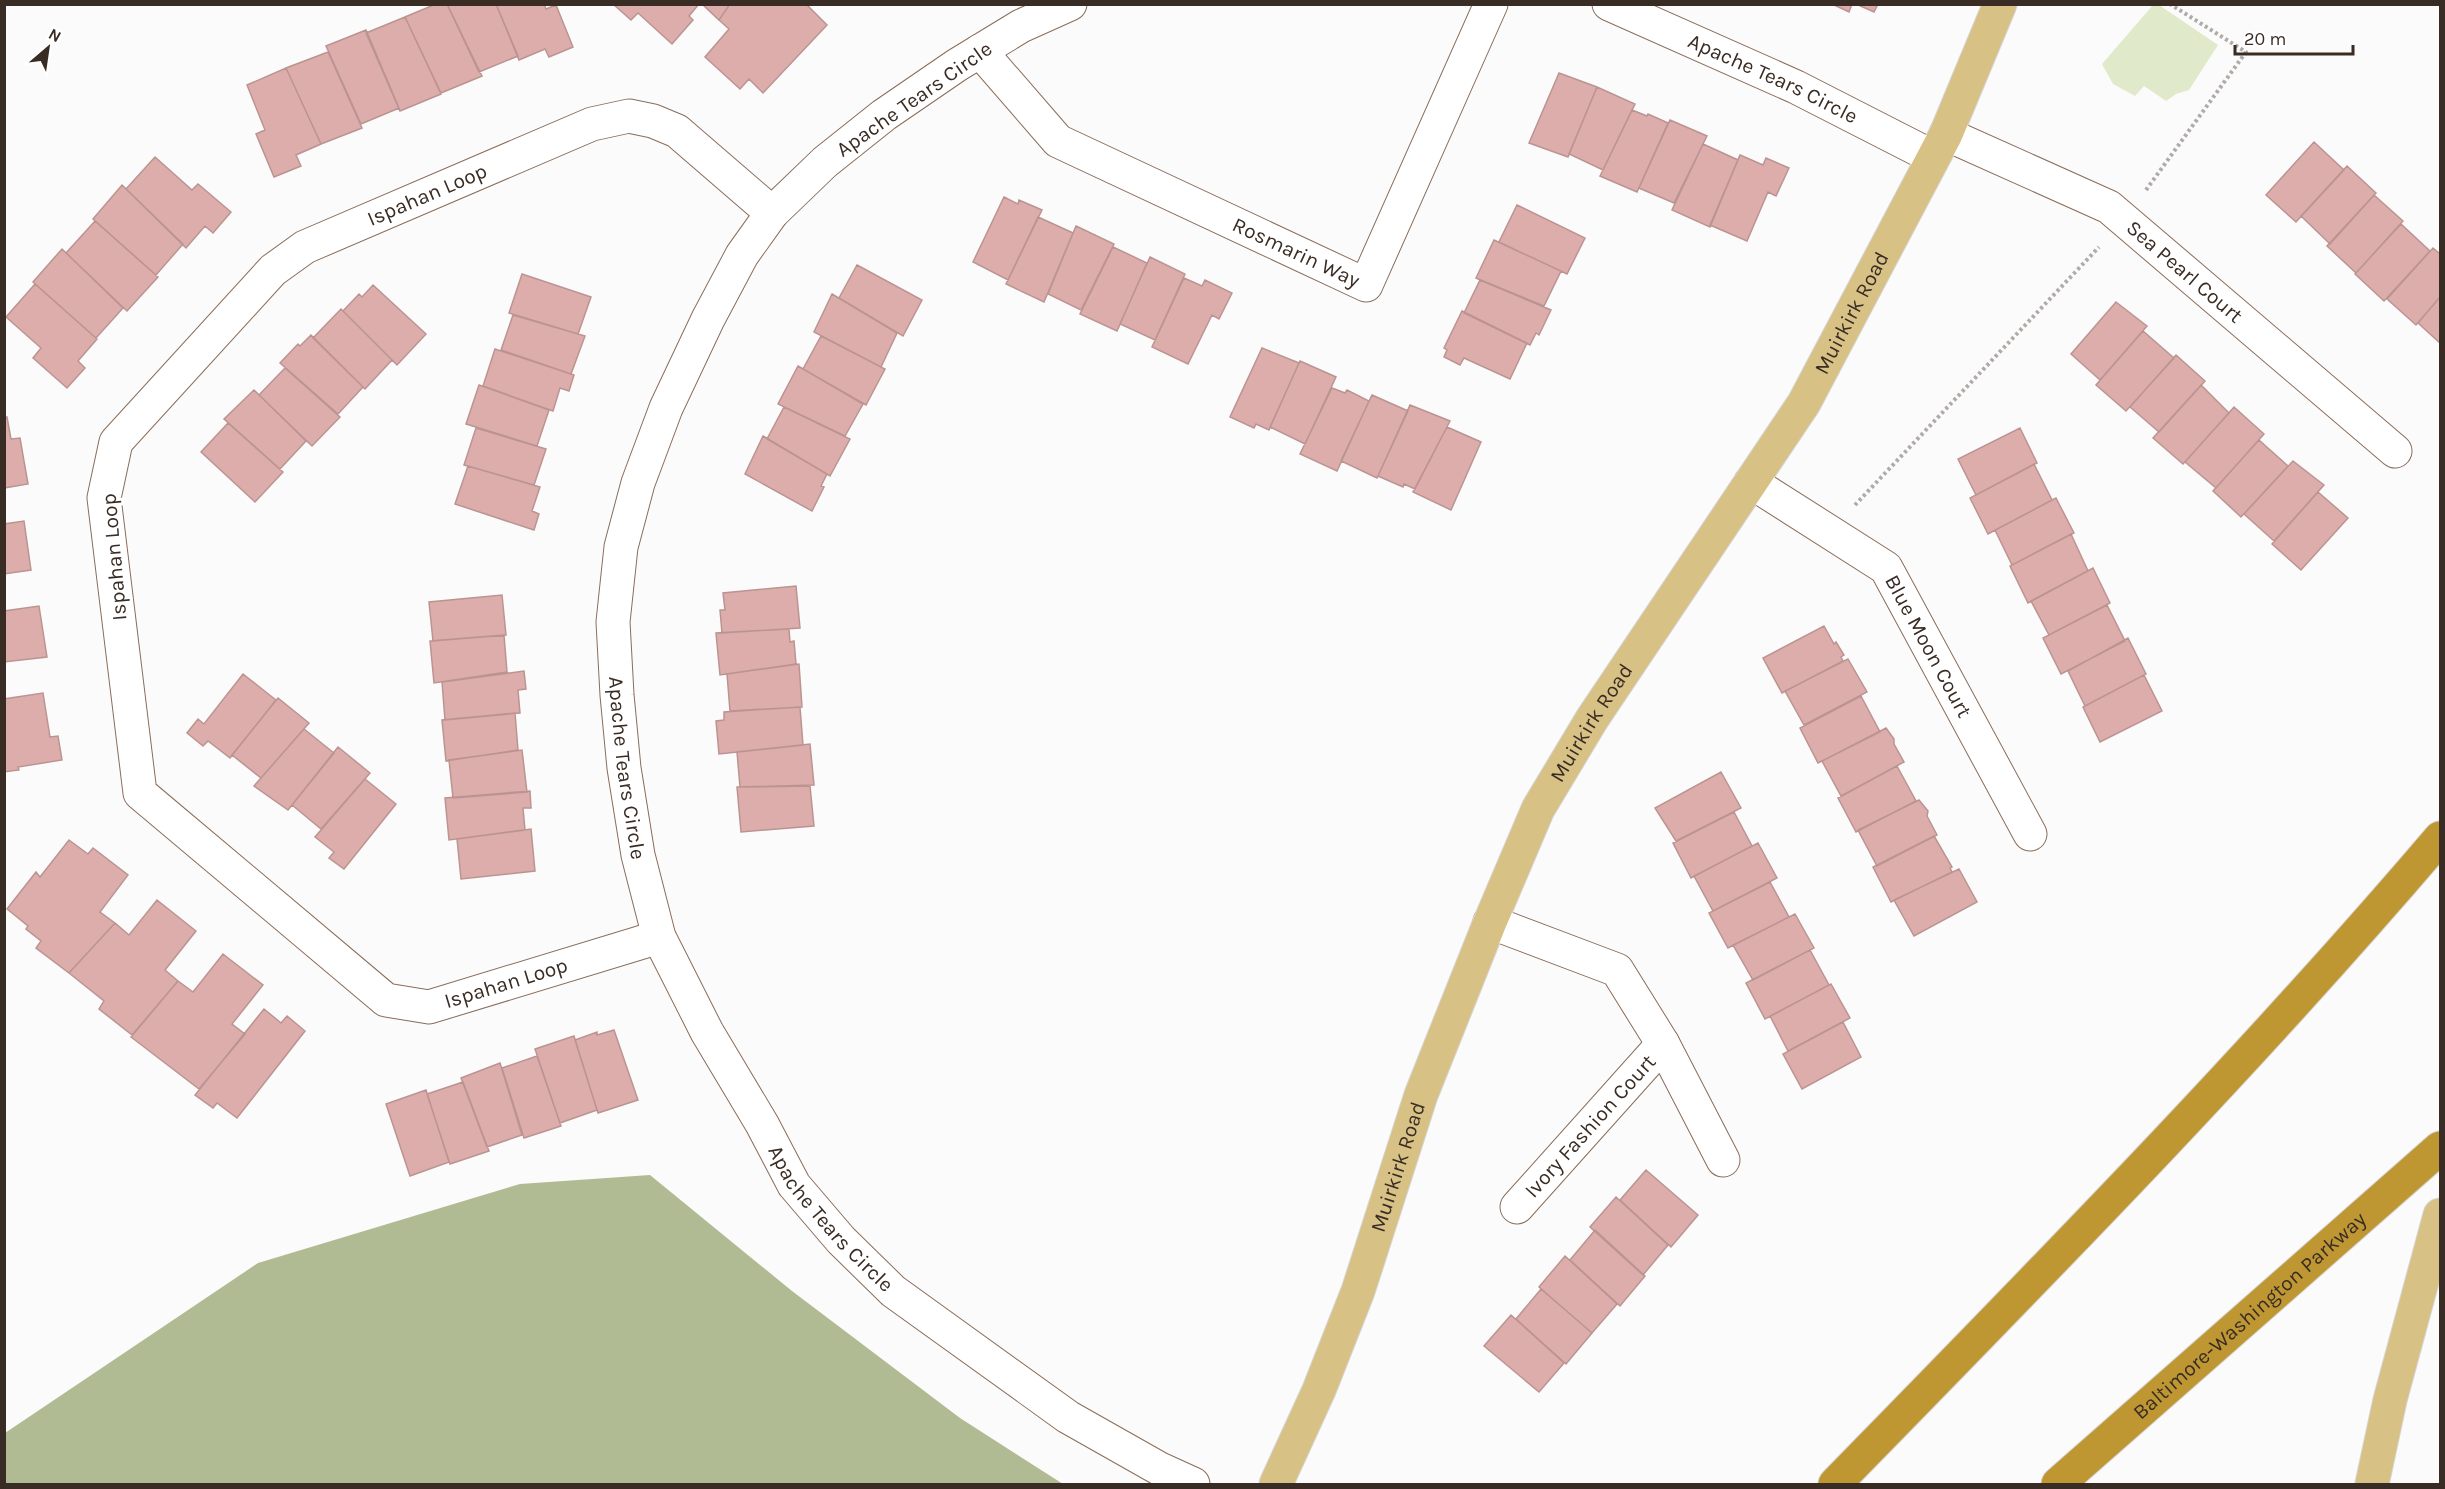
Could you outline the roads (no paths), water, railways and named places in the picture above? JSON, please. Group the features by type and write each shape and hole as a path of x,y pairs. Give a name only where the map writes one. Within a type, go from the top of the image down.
{"highway":[{"path":"1835,1485 2194,1111 2364,927 2440,838"},
{"name":"Baltimore-Washington Parkway","path":"2058,1485 2440,1148"}],"main road":[{"name":"Muirkirk Road","path":"1276,1485 1319,1390 1358,1291 1421,1095 1538,809 1592,719 1804,403 1939,146 2000,4"},
{"path":"2372,1485 2390,1400 2440,1215"}],"street":[{"name":"Apache Tears Circle","path":"1071,4 1021,26 884,115 825,162 772,213 742,255 708,319 666,408 638,483 621,547 613,622 624,768 638,855 659,937 707,1032 762,1124 794,1185 841,1240 893,1291 1068,1417 1193,1485"},
{"name":"Rosmarin Way","path":"980,51 1058,141 1366,285 1491,4"},
{"name":"Apache Tears Circle","path":"1609,4 1796,87 1939,146"},
{"name":"Ispahan Loop","path":"659,937 429,1007 386,1000 140,793 104,498 116,442 273,270 305,247 592,124 629,116 653,121 677,130 772,213"},
{"name":"Sea Pearl Court","path":"1939,146 2109,207 2395,451"},
{"name":"Blue Moon Court","path":"1751,482 1886,568 2030,834"},
{"name":"Ivory Fashion Court","path":"1490,922 1617,970 1663,1044 1723,1160"},
{"name":"Ivory Fashion Court","path":"1517,1207 1663,1044"}]}
